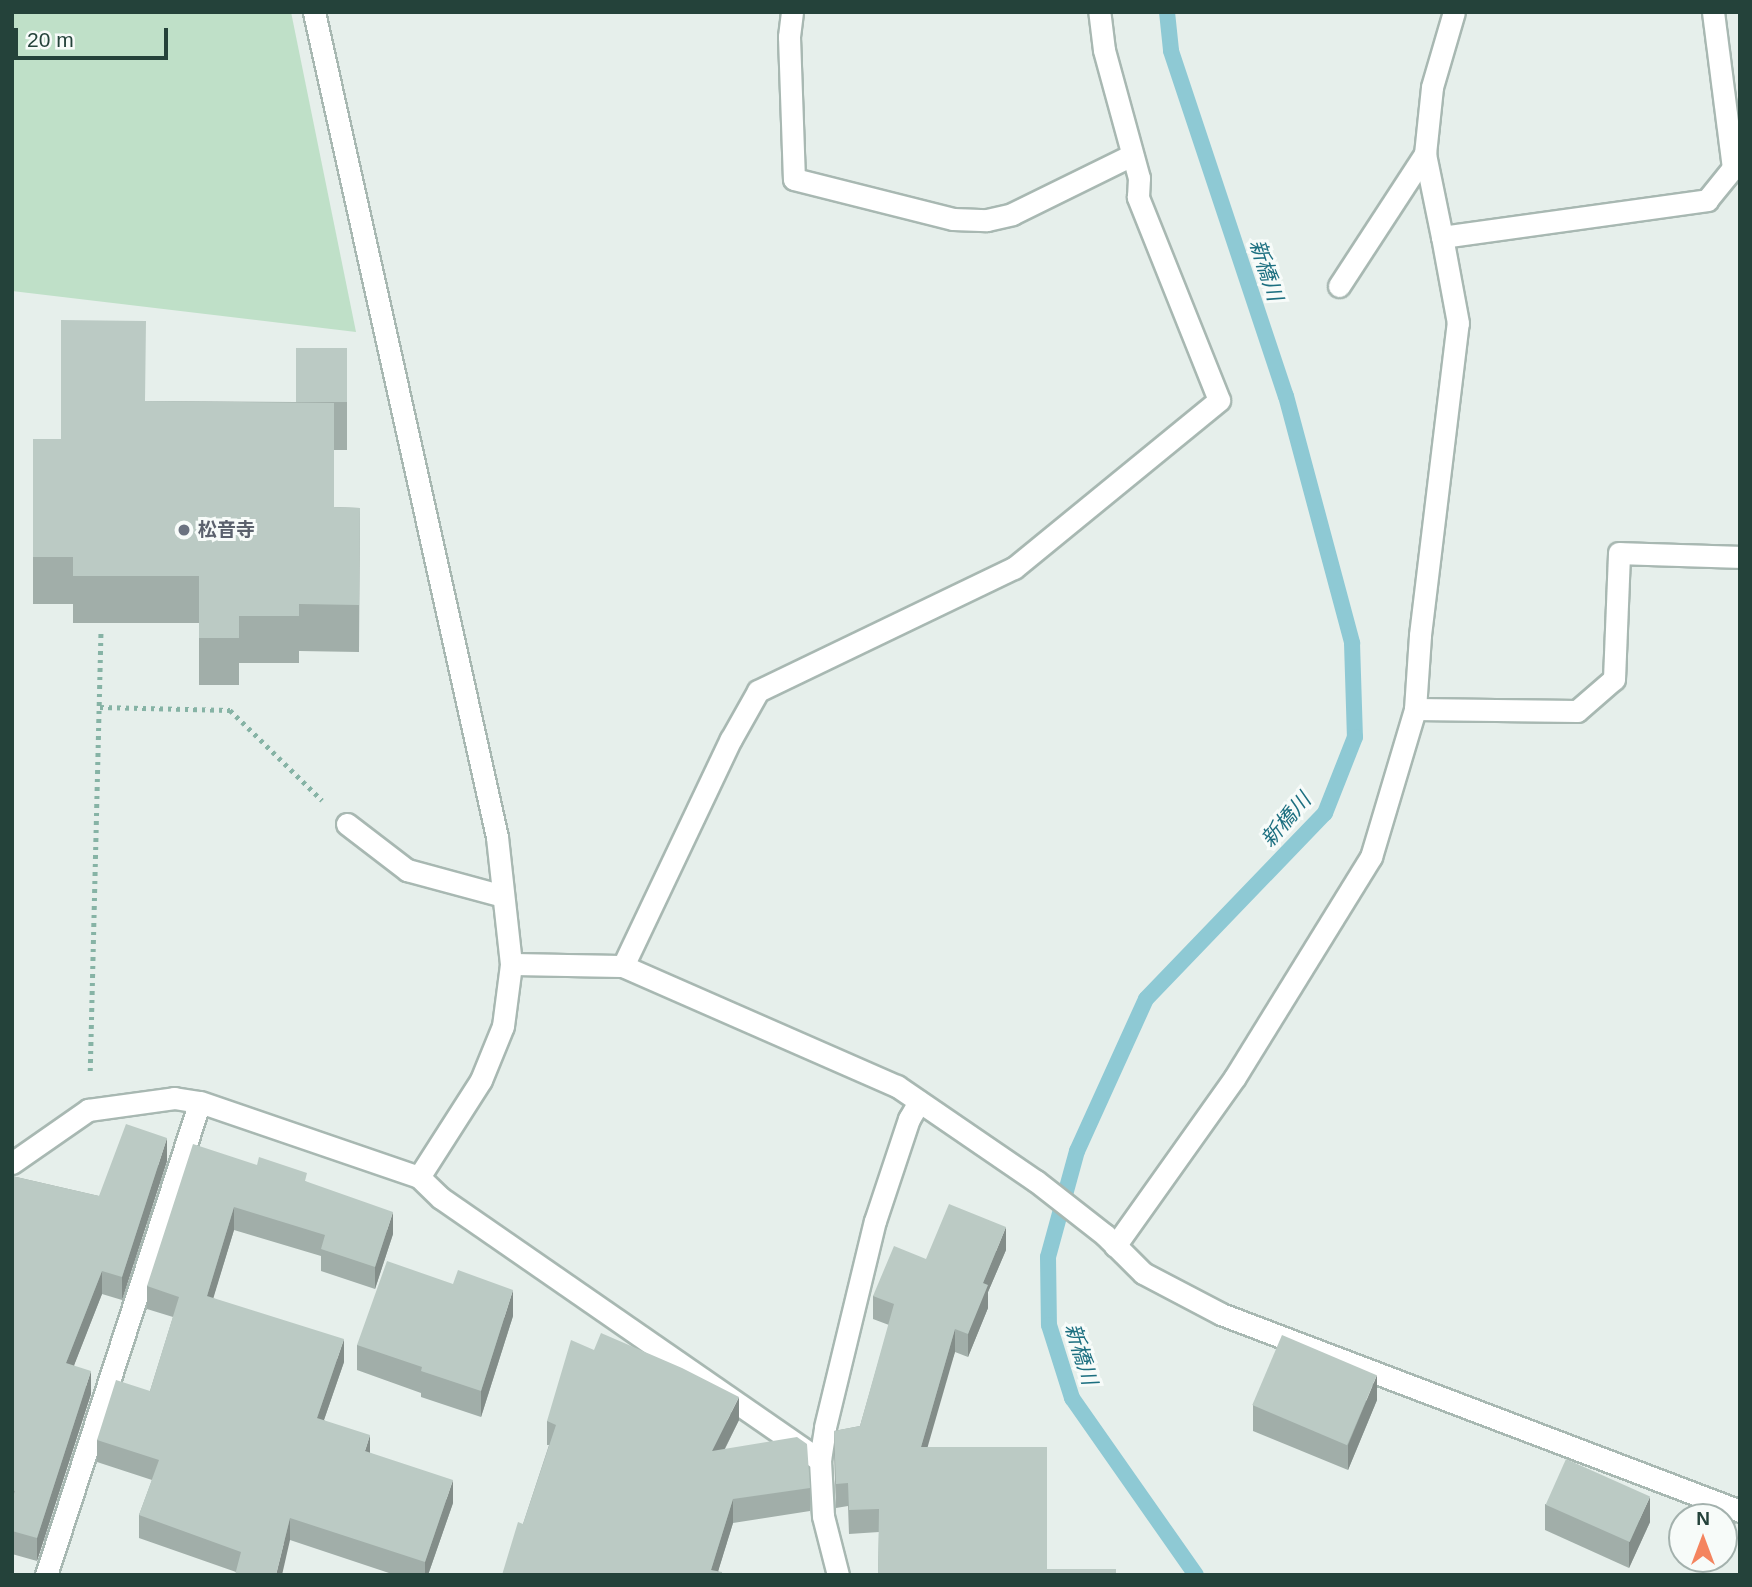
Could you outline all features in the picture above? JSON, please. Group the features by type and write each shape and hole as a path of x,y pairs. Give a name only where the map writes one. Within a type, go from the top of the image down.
{"street":[{"path":"314,12 497,837 511,964 503,1026 481,1080 419,1177"},
{"path":"792,12 789,37 794,179 953,219 987,219 1012,214 1132,155"},
{"path":"623,966 758,691 1014,568 1219,400 1138,197 1139,178 1104,50 1099,12"},
{"path":"1110,1241 1235,1077 1371,857 1415,709 1420,635 1458,323 1425,154 1432,87 1454,12"},
{"path":"1442,237 1707,200 1733,168 1713,12"},
{"path":"1339,286 1425,154"},
{"path":"1415,709 1577,711 1614,679 1619,553 1740,557"},
{"path":"347,824 407,870 503,896"},
{"path":"511,964 623,966 897,1086 1036,1181 1110,1241 1143,1273 1221,1314 1740,1511"},
{"path":"12,1163 88,1110 174,1098 200,1102 419,1177 441,1198 820,1460"},
{"path":"46,1575 200,1102"},
{"path":"838,1575 823,1516 820,1460 875,1222 909,1119 919,1102"}],"path":[{"path":"88,1110 101,631"},
{"path":"100,707 230,710 347,824"}],"green space":[{"path":"12,12 291,12 356,332 12,291"}],"building":[{"name":"松音寺","path":"61,320 146,321 145,401 334,403 334,507 360,508 359,605 299,604 299,616 239,616 239,638 199,638 199,576 73,576 73,557 33,557 33,439 61,439"},
{"path":"296,348 347,348 347,402 296,402"},
{"path":"126,1124 167,1138 122,1277 102,1271 66,1363 91,1371 37,1538 12,1531 12,1499 15,1491 12,1490 12,1176 99,1196"},
{"path":"193,1144 257,1165 259,1157 307,1173 305,1181 393,1212 375,1267 321,1249 325,1235 234,1207 207,1296 344,1339 317,1418 370,1435 365,1451 453,1480 425,1562 290,1518 276,1575 235,1575 241,1552 139,1515 159,1460 97,1440 116,1380 150,1391 179,1297 147,1286"},
{"path":"949,1204 1006,1227 983,1283 988,1285 968,1334 955,1329 921,1447 1047,1447 1047,1569 1116,1569 1116,1575 878,1575 879,1509 849,1510 848,1483 836,1484 834,1431 860,1426 894,1304 873,1296 894,1246 926,1259"},
{"path":"387,1261 453,1284 458,1270 513,1290 481,1391 421,1371 422,1367 357,1345"},
{"path":"601,1333 682,1368 739,1397 712,1451 797,1437 807,1444 810,1488 733,1499 711,1570 722,1572 722,1575 502,1575 518,1522 523,1524 556,1425 547,1421 571,1340 594,1350"},
{"path":"1282,1335 1377,1375 1347,1445 1252,1405"},
{"path":"1566,1459 1650,1496 1630,1542 1546,1505"}],"waterway":[{"name":"新橋川","path":"1167,12 1171,51 1286,396 1352,643 1355,737 1325,813 1146,999 1077,1151 1048,1257 1049,1325 1072,1398 1196,1575"}],"place":[{"name":"松音寺","path":"184,530"}]}
